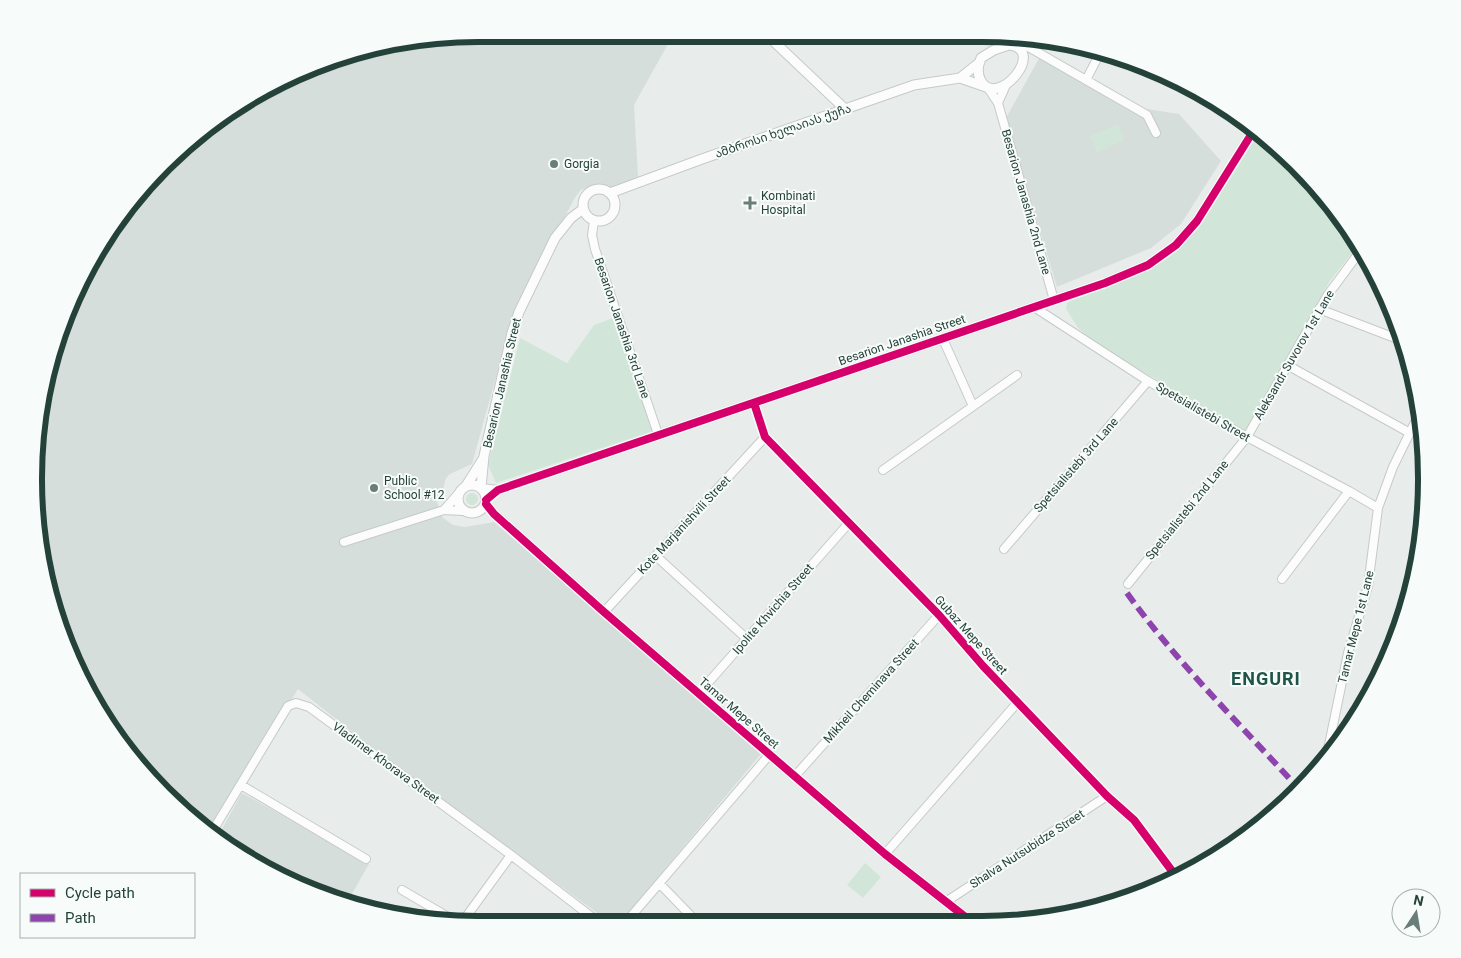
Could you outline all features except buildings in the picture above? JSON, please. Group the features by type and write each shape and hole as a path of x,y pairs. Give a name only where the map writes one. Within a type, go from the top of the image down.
{"street":[{"path":"774,42 845,109"},
{"path":"960,78 980,62 984,56 1007,43"},
{"path":"1013,43 1020,48 1024,59"},
{"path":"960,78 987,88 1001,88 1015,76 1024,59 1025,44"},
{"path":"1032,45 1086,80 1147,115 1156,133"},
{"path":"1086,80 1098,58"},
{"path":"980,62 979,78 987,88"},
{"name":"ამბროსი ხელაიას ქუჩა","path":"610,193 914,85 960,78"},
{"path":"998,103 1006,85"},
{"name":"Besarion Janashia 2nd Lane","path":"987,88 998,103 1054,300"},
{"name":"Besarion Janashia Street","path":"498,490 658,434 754,404 942,337 1105,283 1148,264 1176,246 1197,221 1251,135"},
{"path":"599,189 610,193 615,203 613,213 605,221 594,221 585,215 582,210 582,202 588,192 599,189"},
{"name":"Besarion Janashia Street","path":"484,456 512,333 519,312 555,238 571,218 582,210"},
{"name":"Besarion Janashia 3rd Lane","path":"594,221 592,235 595,250 658,434"},
{"name":"Aleksandr Suvorov 1st Lane","path":"1247,437 1326,296 1357,256"},
{"name":"Spetsialistebi Street","path":"1034,307 1148,380 1247,437 1378,508"},
{"path":"1319,310 1395,338"},
{"path":"942,337 973,406"},
{"path":"1287,365 1410,433"},
{"path":"883,470 1017,374"},
{"name":"Spetsialistebi 3rd Lane","path":"1004,549 1148,380"},
{"name":"Gubaz Mepe Street","path":"754,404 765,437 939,615 983,666 1107,796 1134,820 1172,871"},
{"name":"Tamar Mepe 1st Lane","path":"1329,743 1348,652 1368,586 1378,508 1393,467 1415,422"},
{"name":"Kote Marjanishvili Street","path":"604,612 765,437"},
{"name":"Spetsialistebi 2nd Lane","path":"1128,584 1247,437"},
{"path":"444,510 466,486 484,456"},
{"path":"484,456 481,488 486,494 486,502"},
{"path":"466,486 474,485 481,488 498,490"},
{"path":"475,513 482,510 486,502 498,490"},
{"path":"1282,579 1349,491"},
{"path":"458,494 458,504 464,511"},
{"name":"Tamar Mepe Street","path":"486,502 494,514 604,612 885,854 965,916"},
{"path":"344,542 444,510 494,514"},
{"name":"Ipolite Khvichia Street","path":"699,693 848,524"},
{"path":"656,556 747,639"},
{"name":"Mikheil Cheminava Street","path":"796,776 939,615"},
{"path":"885,854 1018,702"},
{"name":"Vladimer Khorava Street","path":"215,827 288,706 300,703 309,707 511,855 590,916"},
{"path":"631,916 770,754"},
{"path":"240,785 366,859"},
{"name":"Shalva Nutsubidze Street","path":"947,901 1107,796"},
{"path":"467,916 511,855"},
{"path":"660,884 691,916"},
{"path":"402,890 444,914"}],"shaded area":[{"path":"669,42 634,105 638,177 611,188 603,184 593,185 581,190 576,196 515,308 472,464 450,474 446,478 443,497 436,499 442,517 453,525 465,527 494,522 761,754 628,913 624,916 601,916 370,746 298,689 215,826 170,788 133,745 101,697 76,646 57,592 46,536 43,508 43,450 46,422 57,366 76,312 101,261 116,236 151,191 191,151 236,116 261,101 312,76 366,57 422,46 450,43"},
{"path":"1043,51 1141,108 1179,114 1221,161 1181,224 1151,248 1057,287 1006,118"},
{"path":"242,793 369,864 351,896 286,870 236,842 221,831"}],"green space":[{"path":"1118,125 1124,140 1097,152 1090,136"},
{"path":"1255,139 1291,170 1310,191 1345,236 1354,251 1330,281 1247,429 1243,430 1101,347 1078,328 1066,309 1067,303 1081,295 1132,276 1167,259 1198,229"},
{"path":"613,318 653,431 496,483 488,465 520,338 567,363 594,325"},
{"path":"472,493 478,499 472,505 466,499"},
{"path":"865,863 881,877 863,898 847,885"}],"marked path":[{"path":"1127,593 1167,645 1294,784"}],"cycle path":[{"path":"486,500 498,490 1105,283 1148,265 1176,245 1197,221 1251,135"},
{"path":"754,403 765,437 939,615 983,666 1107,796 1134,820 1172,871"},
{"path":"486,504 494,514 604,612 885,854 964,916"}],"place":[{"name":"Gorgia","path":"554,164"},
{"name":"Kombinati Hospital","path":"750,203"},
{"name":"Public School #12","path":"374,488"}],"district":[{"name":"ENGURI","path":"1266,678"}]}
